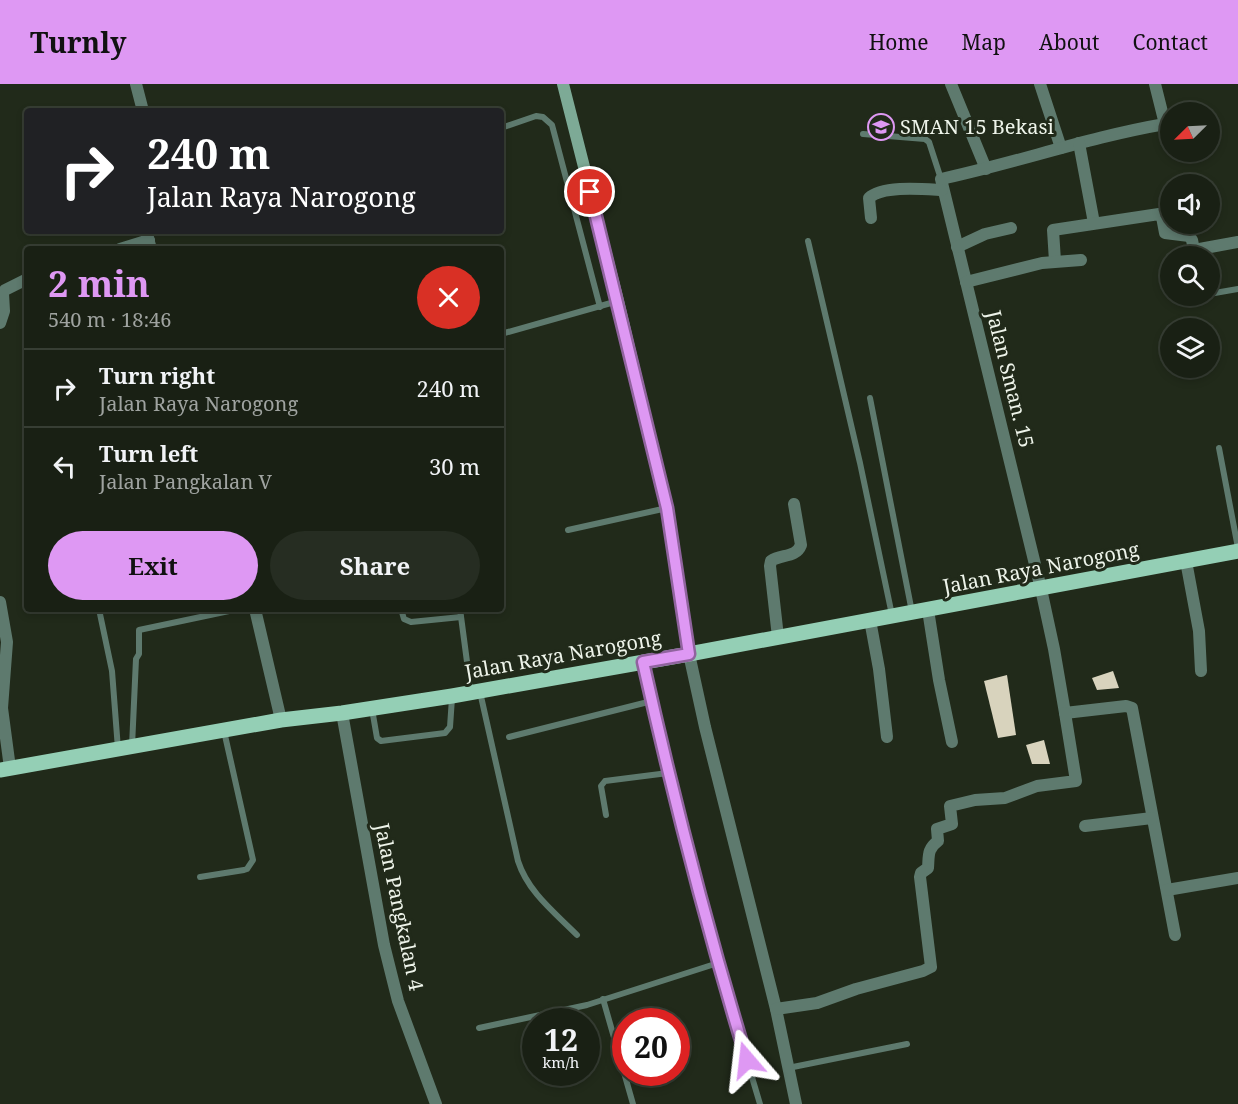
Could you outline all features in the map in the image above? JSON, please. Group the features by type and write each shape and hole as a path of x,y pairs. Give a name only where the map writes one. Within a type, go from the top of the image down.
{"main road":[{"name":"Jalan Raya Narogong","path":"5,769 281,720 452,696 689,654 1238,550"}],"street":[{"path":"136,84 142,108"},
{"path":"562,84 618,301 667,508 689,654 705,727 776,1009 796,1104"},
{"path":"951,84 986,169"},
{"path":"1040,84 1061,148"},
{"path":"1155,84 1161,102"},
{"path":"871,218 869,198 876,193 941,184 1079,143 1160,125"},
{"path":"1079,143 1094,223"},
{"name":"Jalan Sman. 15","path":"776,1009 817,1003 931,967 920,877 921,873 928,868 928,851 938,841 937,829 952,824 950,806 975,800 1005,798 1037,786 1076,781 1054,649 1041,589 941,184"},
{"path":"1055,261 1053,230 1159,214 1162,217 1165,233 1189,236 1192,246"},
{"path":"957,247 985,234 1011,228"},
{"path":"130,246 149,240"},
{"path":"1220,246 1238,242"},
{"path":"966,282 1055,261 1081,260"},
{"path":"0,323 4,311 3,293 24,280"},
{"path":"778,637 770,566 774,558 797,553 800,550 794,504"},
{"path":"1186,561 1199,631 1201,671"},
{"path":"0,602 7,642 2,708 5,769"},
{"path":"928,610 952,742"},
{"path":"256,612 281,720"},
{"path":"870,620 879,669 887,737"},
{"path":"1065,713 1126,706 1132,708 1175,935"},
{"name":"Jalan Pangkalan 4","path":"342,713 384,945 398,1001 436,1104"},
{"path":"1085,826 1152,818"},
{"path":"1167,890 1238,878"}],"lane":[{"path":"504,127 536,117 543,117 552,125 600,306"},
{"path":"863,134 925,139 929,142 941,184"},
{"path":"808,241 892,616"},
{"path":"1220,292 1238,289"},
{"path":"504,333 618,301"},
{"path":"870,398 912,613"},
{"path":"1219,448 1238,550"},
{"path":"568,530 667,508"},
{"path":"125,748 136,659 139,654 138,630 224,612"},
{"path":"402,612 404,618 411,622 461,613 475,691 523,878 577,935"},
{"path":"100,614 125,748"},
{"path":"643,662 668,772 718,963 760,1104"},
{"path":"372,708 377,738 381,741 445,733 450,727 452,696"},
{"path":"509,737 652,701"},
{"path":"200,877 244,870 253,860 224,731"},
{"path":"606,815 601,786 605,781 668,772"},
{"path":"479,1028 588,1005 718,963"},
{"path":"603,999 633,1104"},
{"path":"788,1068 907,1044"}],"building":[{"path":"1113,671 1119,688 1097,690 1092,678"},
{"path":"1007,675 1016,735 998,738 984,681"},
{"path":"1044,740 1050,764 1032,764 1026,745"}],"place":[{"name":"SMAN 15 Bekasi","path":"881,127"}],"route":[{"path":"590,192 667,508 689,654 643,662 668,772 718,963 747,1060"}]}
